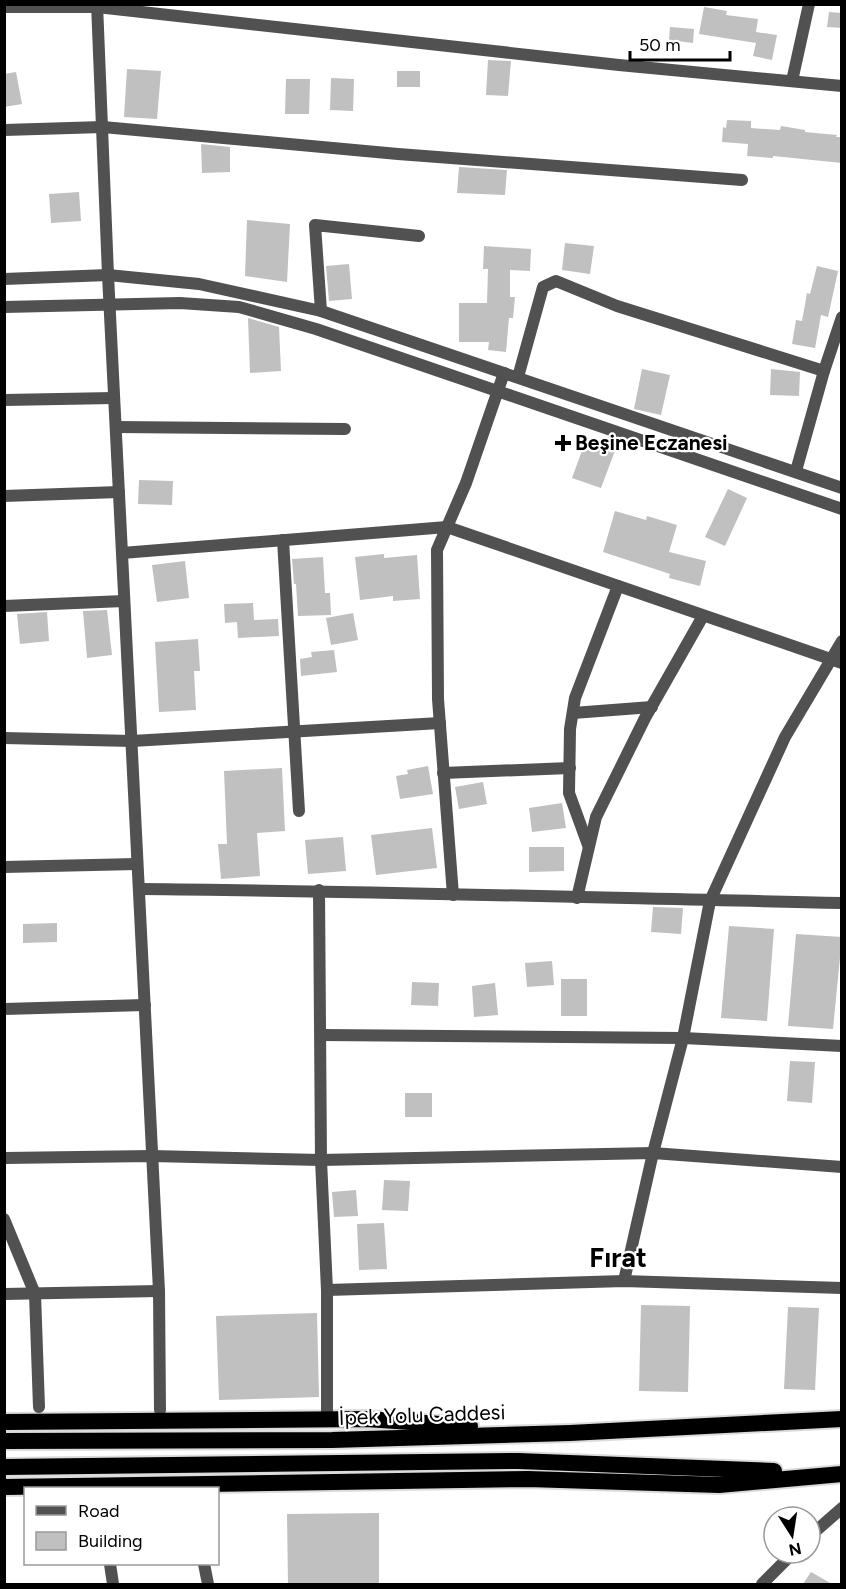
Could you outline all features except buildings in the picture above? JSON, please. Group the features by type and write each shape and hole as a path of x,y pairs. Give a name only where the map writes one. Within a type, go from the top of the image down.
{"highway":[{"path":"4,1422 366,1419 570,1433"},
{"name":"İpek Yolu Caddesi","path":"4,1441 332,1440 570,1433 842,1419"},
{"path":"4,1467 518,1461 842,1473"},
{"path":"4,1487 189,1486 528,1479 718,1485 842,1473"}],"street":[{"path":"792,81 809,4"},
{"path":"97,6 108,275 159,1292 160,1410"},
{"path":"4,7 97,6 619,65 842,86"},
{"path":"4,130 103,127 398,154 742,180"},
{"path":"321,311 315,225 419,236"},
{"path":"4,279 108,275 199,284 321,311 842,488"},
{"path":"518,377 543,287 556,281 617,306 824,371"},
{"path":"4,307 180,303 239,307 316,329 842,509"},
{"path":"796,471 842,317"},
{"path":"453,895 438,699 438,550 466,483 504,373"},
{"path":"4,400 114,398"},
{"path":"116,427 345,429"},
{"path":"4,496 119,492"},
{"path":"122,553 447,527 836,662"},
{"path":"283,540 299,811"},
{"path":"588,845 569,793 570,729 575,698 618,586"},
{"path":"4,606 124,601"},
{"path":"577,898 596,817 652,707 703,616"},
{"path":"624,1281 653,1153 683,1038 710,901 785,737 836,662 842,641"},
{"path":"573,713 652,707"},
{"path":"4,738 132,741 440,723"},
{"path":"444,773 570,768"},
{"path":"4,867 137,864"},
{"path":"139,889 842,903"},
{"path":"319,891 321,1160 327,1290 327,1420"},
{"path":"4,1008 144,1005"},
{"path":"321,1035 683,1038 842,1046"},
{"path":"4,1158 152,1156 321,1160 653,1153 842,1167"},
{"path":"4,1219 35,1294 39,1407"},
{"path":"327,1290 624,1281 842,1288"},
{"path":"4,1294 159,1292"},
{"path":"823,1523 842,1497"},
{"path":"823,1523 842,1508"},
{"path":"110,1565 113,1584"},
{"path":"204,1565 208,1584"},
{"path":"762,1584 781,1565"}],"place":[{"name":"Beşine Eczanesi","path":"563,443"}],"district":[{"name":"Fırat","path":"618,1258"}]}
